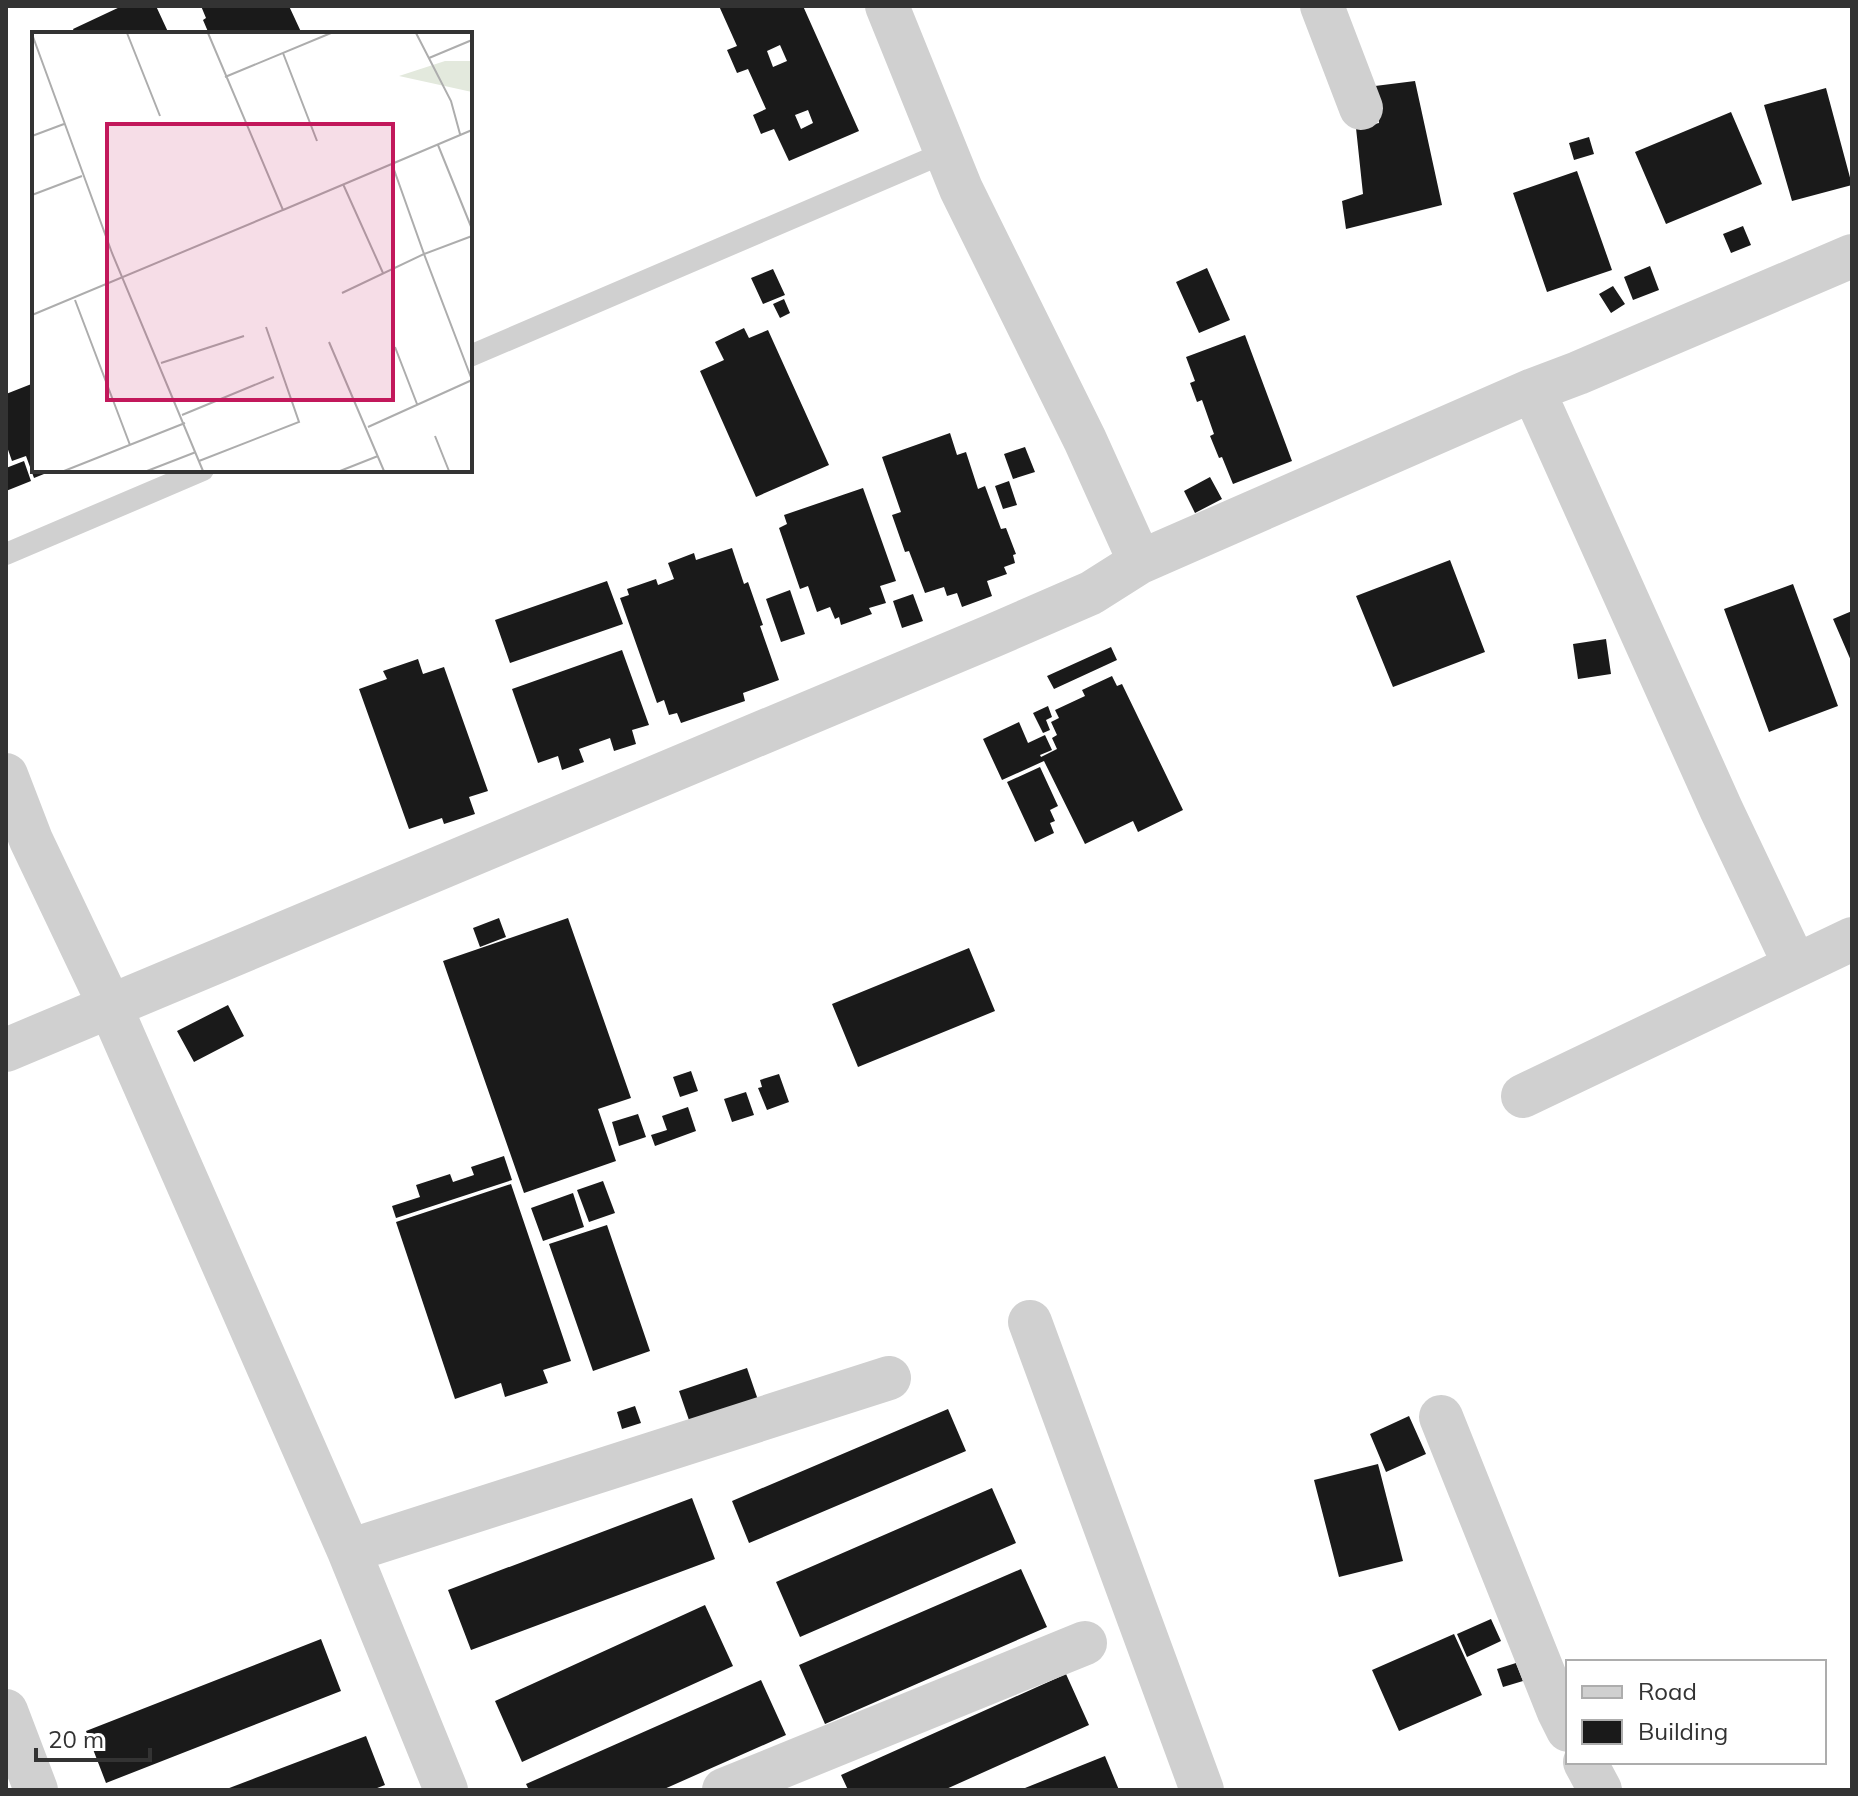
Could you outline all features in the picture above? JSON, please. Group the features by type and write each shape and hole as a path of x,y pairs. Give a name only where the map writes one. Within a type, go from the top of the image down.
{"street":[{"path":"887,6 961,189 1085,440 1140,562"},
{"path":"1322,6 1361,108"},
{"path":"6,1050 1091,593 1140,562 1533,390 1851,261"},
{"path":"1533,390 1721,809 1795,965"},
{"path":"6,775 31,840 110,1006 349,1551 446,1790"},
{"path":"1523,1096 1852,939"},
{"path":"1030,1322 1202,1790"},
{"path":"349,1551 889,1378"},
{"path":"1441,1417 1566,1726"},
{"path":"724,1790 1085,1643"},
{"path":"6,1711 36,1790"},
{"path":"1586,1764 1600,1790"}],"lane":[{"path":"472,355 946,152"},
{"path":"6,554 198,472"}],"building":[{"path":"122,6 156,6 168,32 74,32 73,29"},
{"path":"201,6 289,6 301,32 208,32 203,20 206,18"},
{"path":"719,6 803,6 859,131 789,161 774,129 761,134 753,115 766,109 748,69 737,73 727,50 737,46","holes":["780,45 787,61 773,67 767,51","808,110 813,123 801,129 795,115"]},
{"path":"1415,81 1442,205 1346,229 1342,201 1363,194 1356,128 1379,123 1375,86"},
{"path":"1826,88 1852,185 1792,201 1764,105"},
{"path":"1731,112 1762,184 1666,224 1635,152"},
{"path":"1589,137 1594,154 1574,160 1569,143"},
{"path":"1577,171 1612,270 1547,292 1513,193"},
{"path":"1743,226 1751,245 1731,253 1723,234"},
{"path":"1650,266 1659,290 1633,300 1624,277"},
{"path":"1207,268 1230,320 1199,333 1176,282"},
{"path":"773,269 785,295 763,304 751,278"},
{"path":"1613,286 1625,304 1611,313 1599,294"},
{"path":"784,299 790,313 780,318 773,304"},
{"path":"744,328 749,338 768,330 829,465 756,497 700,371 724,360 715,342"},
{"path":"1245,335 1292,461 1233,484 1210,436 1214,434 1202,400 1197,402 1190,383 1195,381 1186,357"},
{"path":"32,384 32,472 49,472 34,478 26,456 12,461 6,444 6,394"},
{"path":"950,433 957,455 966,452 978,489 985,486 1001,529 1006,528 1016,554 1013,555 1015,563 1004,567 1007,574 987,581 992,596 962,607 957,593 947,596 944,587 925,593 909,551 905,552 892,515 901,512 882,457"},
{"path":"1025,447 1035,472 1013,479 1004,454"},
{"path":"24,461 31,481 6,491 6,468"},
{"path":"1210,477 1222,499 1195,513 1184,491"},
{"path":"1009,481 1017,505 1003,509 995,486"},
{"path":"863,488 896,581 880,586 886,603 869,608 872,614 841,625 839,617 835,619 830,607 817,612 808,586 800,589 779,528 787,524 784,515"},
{"path":"732,548 744,584 748,582 779,680 743,693 745,701 681,723 677,713 669,715 664,700 657,703 620,598 629,595 627,589 656,579 658,585 674,579 668,563 694,553 696,560"},
{"path":"1450,560 1485,652 1393,687 1356,596"},
{"path":"607,581 623,624 510,663 495,620"},
{"path":"1793,584 1838,706 1769,732 1724,609"},
{"path":"790,590 805,634 781,642 766,599"},
{"path":"913,594 923,621 902,628 893,601"},
{"path":"1852,611 1852,663 1833,619"},
{"path":"1606,639 1611,674 1578,679 1573,644"},
{"path":"1111,647 1117,660 1054,689 1047,676"},
{"path":"622,650 649,725 632,730 636,744 614,751 610,738 579,749 584,762 562,770 558,756 538,763 512,689"},
{"path":"418,659 423,674 444,667 488,791 469,797 475,814 444,824 442,818 409,829 359,689 387,679 383,671"},
{"path":"1112,676 1117,686 1122,684 1183,810 1138,832 1133,821 1085,844 1044,761 1002,780 983,739 1019,722 1028,743 1045,735 1052,750 1041,757 1057,749 1052,738 1057,735 1051,722 1059,718 1055,710 1085,696 1082,690"},
{"path":"1048,706 1052,717 1046,720 1050,730 1043,733 1033,713"},
{"path":"1040,767 1058,806 1050,810 1055,821 1050,823 1054,833 1035,842 1007,782"},
{"path":"499,918 506,937 480,947 473,928"},
{"path":"568,918 631,1098 598,1109 616,1161 524,1193 443,961"},
{"path":"969,948 995,1011 858,1067 832,1004"},
{"path":"228,1005 244,1036 194,1062 177,1031"},
{"path":"691,1071 698,1091 680,1097 673,1077"},
{"path":"779,1074 789,1102 767,1110 758,1088 762,1087 760,1080"},
{"path":"746,1092 754,1115 732,1122 724,1099"},
{"path":"688,1107 696,1131 655,1146 651,1135 667,1130 662,1116"},
{"path":"638,1114 646,1137 619,1146 612,1122"},
{"path":"504,1156 512,1180 396,1218 392,1206 420,1197 416,1185 450,1174 453,1182 474,1175 471,1167"},
{"path":"603,1181 615,1213 589,1222 577,1190"},
{"path":"511,1184 571,1361 543,1370 548,1383 505,1397 501,1383 455,1399 396,1222"},
{"path":"573,1193 584,1227 543,1241 531,1208"},
{"path":"607,1225 650,1351 593,1371 549,1244"},
{"path":"747,1368 758,1400 690,1423 679,1391"},
{"path":"635,1406 641,1423 622,1429 617,1412"},
{"path":"948,1409 966,1451 749,1543 732,1501"},
{"path":"1409,1416 1426,1454 1386,1472 1370,1434"},
{"path":"1378,1464 1403,1561 1339,1577 1314,1480"},
{"path":"992,1488 1016,1543 800,1637 776,1582"},
{"path":"692,1498 715,1559 471,1650 448,1590"},
{"path":"1021,1569 1047,1627 825,1724 799,1665"},
{"path":"705,1605 733,1666 522,1762 495,1701"},
{"path":"1491,1619 1501,1641 1467,1657 1457,1634"},
{"path":"1454,1634 1482,1695 1399,1731 1372,1670"},
{"path":"321,1639 341,1691 106,1783 86,1731"},
{"path":"1516,1663 1523,1681 1503,1687 1497,1669"},
{"path":"1066,1674 1089,1725 944,1790 848,1790 841,1775"},
{"path":"761,1680 786,1735 662,1790 529,1790 526,1784"},
{"path":"366,1736 385,1785 372,1790 224,1790"},
{"path":"1105,1756 1119,1790 1020,1790"}]}
